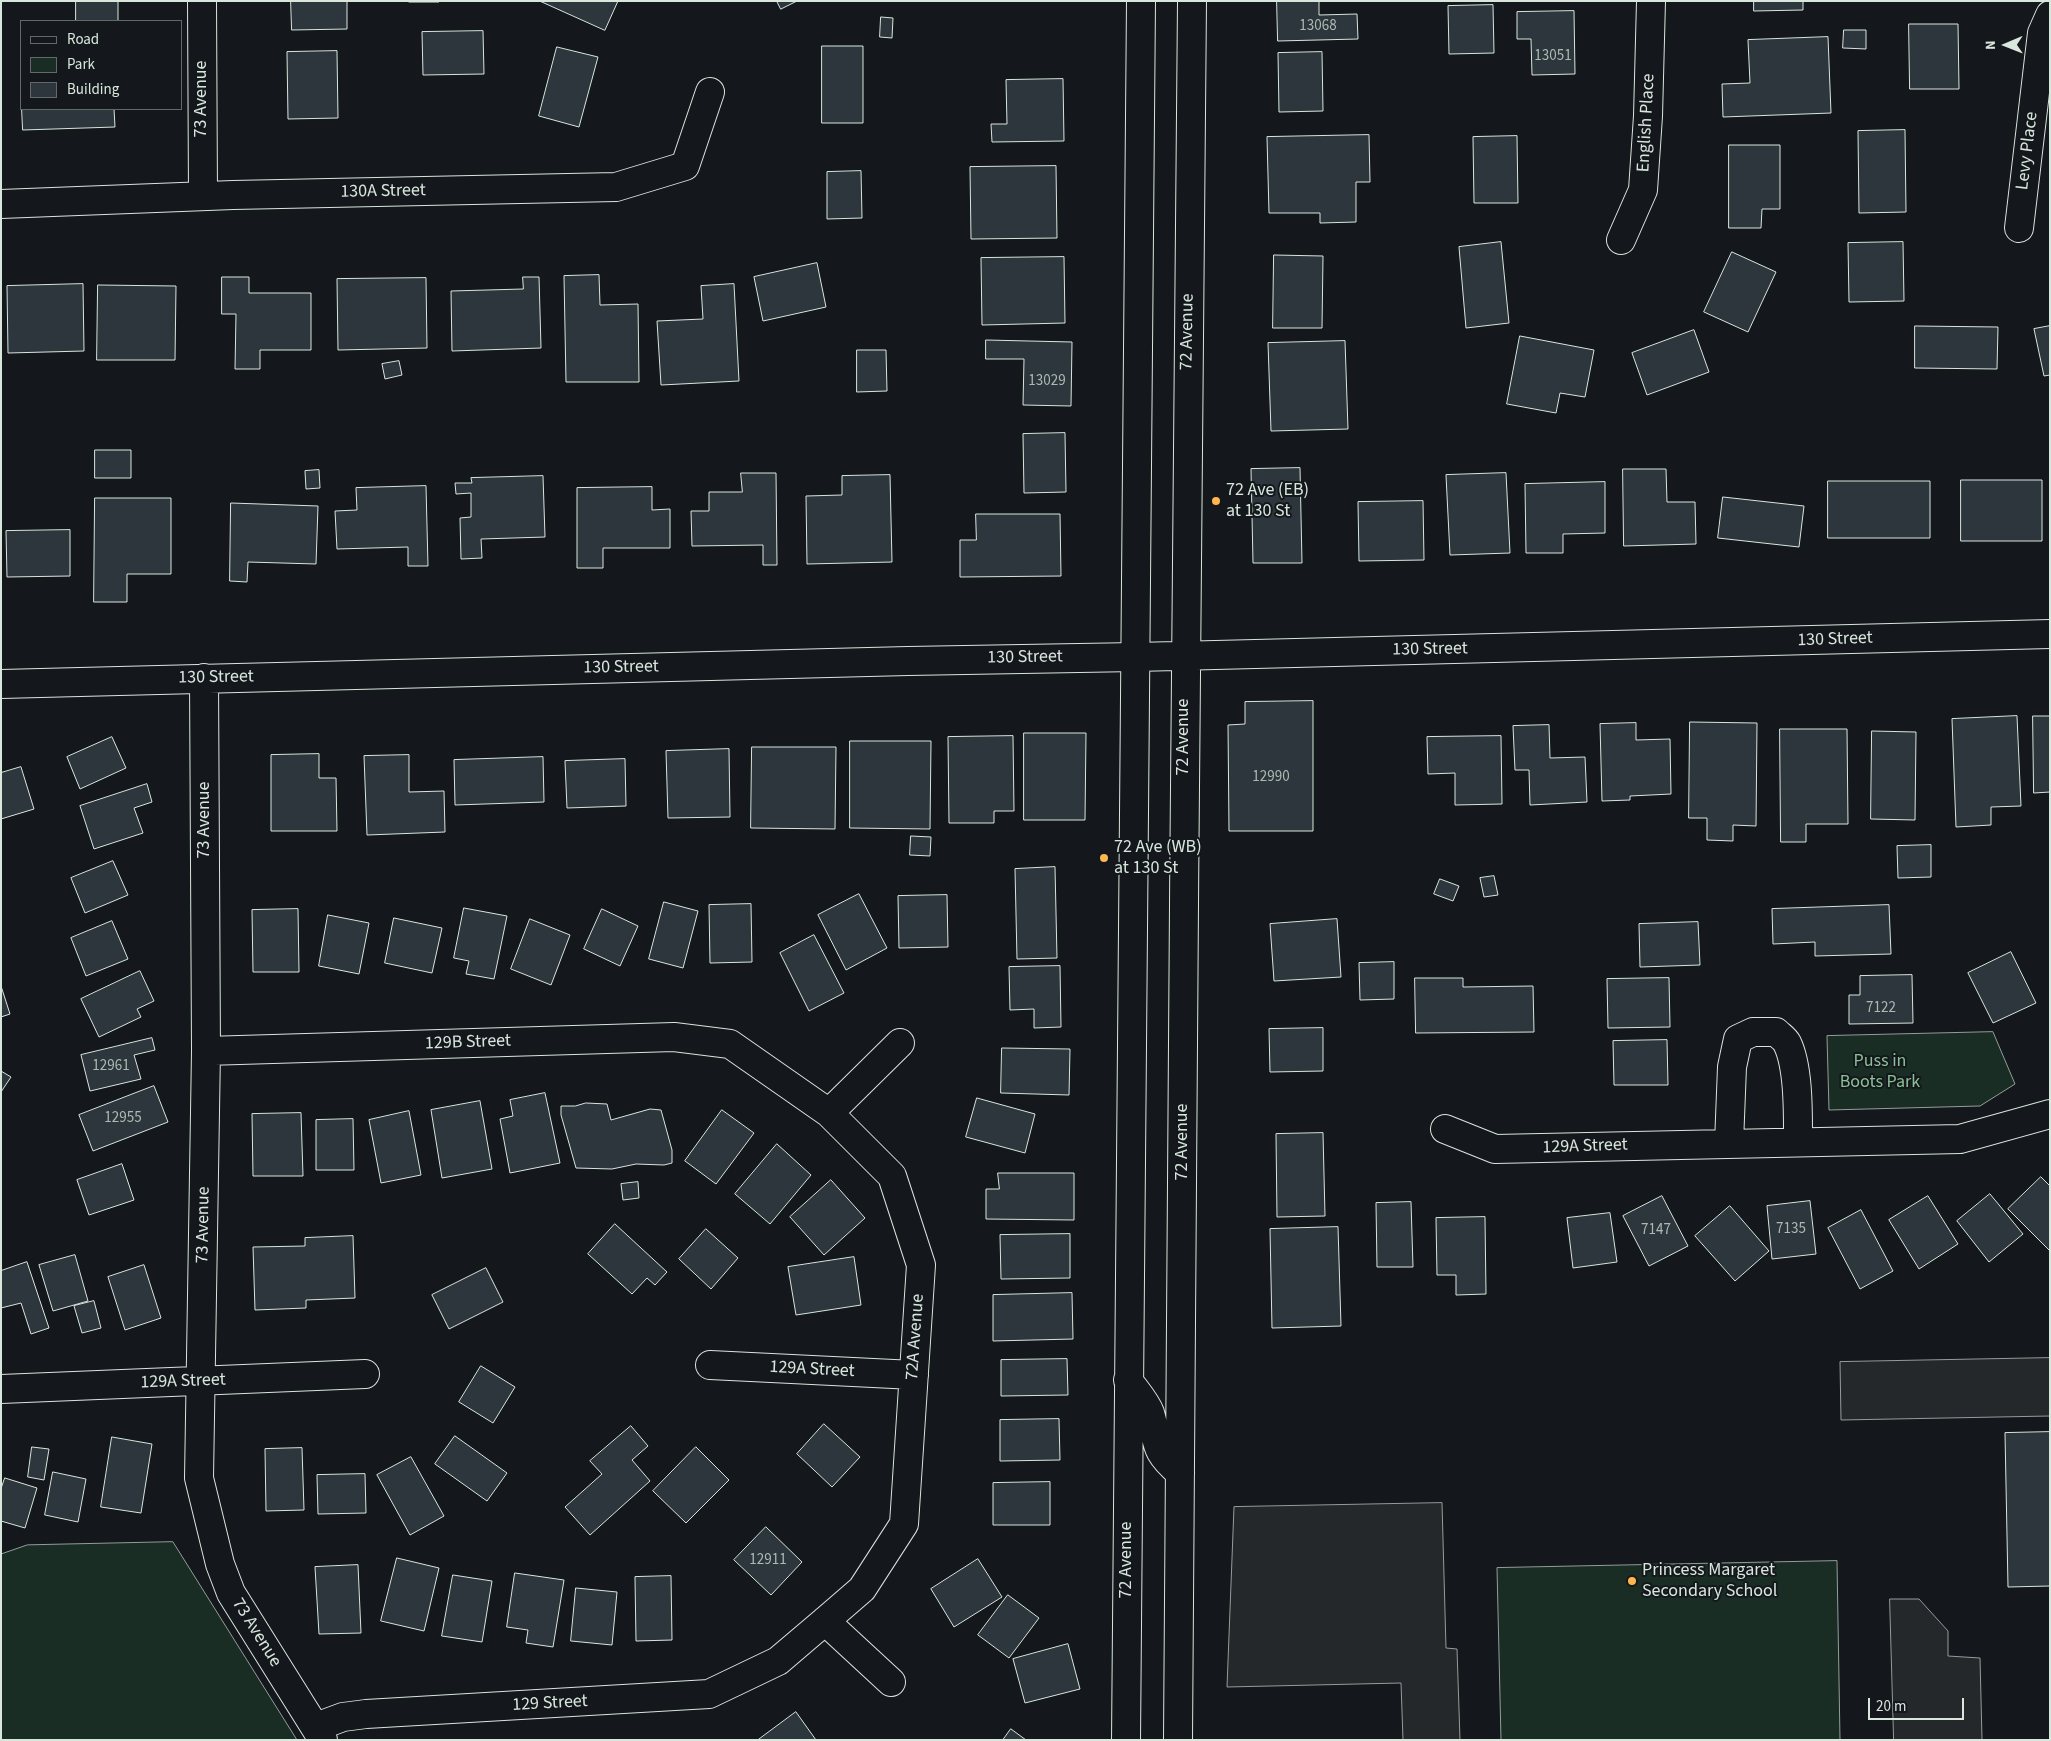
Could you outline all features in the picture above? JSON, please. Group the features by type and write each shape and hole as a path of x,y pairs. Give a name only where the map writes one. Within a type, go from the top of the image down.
{"street":[{"name":"73 Avenue","path":"202,1 203,196"},
{"name":"72 Avenue","path":"1126,1740 1141,1"},
{"name":"72 Avenue","path":"1178,1740 1185,656 1192,1"},
{"name":"English Place","path":"1621,240 1643,190 1648,116 1651,1"},
{"name":"Levy Place","path":"2019,228 2042,33 2050,15"},
{"name":"130A Street","path":"1,204 203,196 616,187 685,166 710,92"},
{"name":"130 Street","path":"1,684 908,660 1185,656 2050,634"},
{"name":"73 Avenue","path":"204,678 206,1051 198,1478 220,1564 230,1593 320,1733"},
{"path":"1729,1143 1732,1067 1738,1039 1753,1032 1776,1032 1787,1042 1793,1064 1798,1106 1798,1142"},
{"name":"129B Street","path":"206,1051 674,1037 730,1044"},
{"path":"829,1112 900,1043"},
{"name":"72A Avenue","path":"730,1044 829,1112 892,1176 921,1265 904,1524 862,1589 778,1662"},
{"name":"129A Street","path":"1445,1129 1495,1149 1960,1139 2050,1114"},
{"name":"129A Street","path":"710,1365 914,1375"},
{"name":"129A Street","path":"1,1389 366,1374"},
{"path":"1128,1380 1149,1411 1156,1444 1166,1461 1180,1473"},
{"path":"825,1621 890,1682"},
{"name":"129 Street","path":"320,1733 343,1716 709,1694 778,1662"}],"green space":[{"name":"Puss in Boots Park","path":"1993,1032 2015,1084 1980,1106 1829,1110 1827,1036"},
{"path":"173,1542 297,1740 1,1740 1,1554 27,1545"},
{"path":"1837,1561 1840,1740 1501,1740 1497,1568"}],"shaded area":[{"path":"2050,1358 2050,1416 1841,1420 1840,1362"},
{"path":"1442,1503 1446,1648 1457,1649 1460,1740 1403,1740 1401,1683 1227,1687 1234,1507"},
{"path":"1890,1599 1919,1599 1948,1631 1948,1656 1980,1658 1982,1740 1894,1740"}],"building":[{"path":"76,1 118,1 118,20 76,20"},
{"path":"291,1 347,1 347,29 292,30"},
{"path":"439,1 439,2 409,2"},
{"path":"540,1 618,1 605,30"},
{"path":"777,1 797,1 781,9"},
{"path":"1277,1 1319,1 1319,15 1357,14 1358,39 1278,41"},
{"path":"1754,1 1803,1 1803,10 1754,11"},
{"path":"1493,5 1494,53 1449,54 1448,6"},
{"path":"1574,11 1575,74 1532,75 1531,39 1517,39 1517,12"},
{"path":"881,17 893,18 892,38 880,37"},
{"path":"1909,24 1958,24 1959,89 1910,89"},
{"path":"1844,30 1866,30 1866,49 1843,48"},
{"path":"483,31 484,74 423,75 422,32"},
{"path":"1828,37 1831,113 1723,117 1722,84 1750,83 1748,40"},
{"path":"822,46 863,46 863,123 822,123"},
{"path":"557,47 598,57 579,127 539,116"},
{"path":"337,51 338,118 288,119 287,52"},
{"path":"1322,52 1323,111 1279,112 1278,53"},
{"path":"1063,79 1064,141 992,142 991,124 1007,124 1006,80"},
{"path":"22,110 114,110 115,127 23,130"},
{"path":"1905,130 1906,212 1859,213 1858,131"},
{"path":"1369,135 1370,182 1356,182 1356,222 1320,223 1320,213 1269,213 1267,137"},
{"path":"1517,136 1518,203 1474,203 1473,137"},
{"path":"1729,145 1780,145 1780,209 1762,209 1761,228 1729,228"},
{"path":"1056,166 1057,238 971,239 970,167"},
{"path":"861,171 862,218 827,219 827,172"},
{"path":"1501,242 1509,323 1466,328 1459,247"},
{"path":"1903,242 1904,301 1849,302 1848,243"},
{"path":"1732,252 1776,272 1748,332 1704,312"},
{"path":"1274,255 1323,256 1322,328 1273,328"},
{"path":"1064,257 1065,323 982,325 981,258"},
{"path":"817,263 826,307 763,321 754,277"},
{"path":"599,275 600,305 638,304 639,382 566,382 564,276"},
{"path":"222,277 249,277 249,293 311,293 311,350 260,350 260,369 235,369 236,314 222,314"},
{"path":"523,277 539,277 541,348 452,351 451,291 523,289"},
{"path":"426,278 427,348 338,350 337,279"},
{"path":"83,284 84,351 8,353 7,286"},
{"path":"734,284 739,381 661,385 657,321 703,319 701,286"},
{"path":"98,285 176,286 175,360 97,360"},
{"path":"1915,326 1998,327 1997,369 1915,368"},
{"path":"2050,326 2050,375 2044,376 2034,329"},
{"path":"1694,330 1709,372 1647,395 1632,353"},
{"path":"1520,336 1594,350 1585,397 1560,393 1556,413 1507,404"},
{"path":"986,340 1072,342 1071,406 1023,405 1024,359 986,359"},
{"path":"1345,341 1348,429 1271,431 1268,343"},
{"path":"857,350 886,350 887,391 857,392"},
{"path":"399,361 402,375 385,379 382,364"},
{"path":"1065,433 1066,492 1024,493 1023,434"},
{"path":"95,450 131,450 131,478 95,478"},
{"path":"1300,468 1302,563 1253,563 1251,469"},
{"path":"1623,469 1666,469 1667,502 1695,502 1696,544 1624,546"},
{"path":"319,470 320,488 306,489 305,471"},
{"path":"741,473 776,473 777,565 763,565 763,545 692,546 691,511 709,511 709,492 742,492"},
{"path":"1506,473 1510,553 1450,555 1446,475"},
{"path":"890,475 892,562 807,564 806,496 842,495 842,476"},
{"path":"543,476 545,537 481,539 482,558 461,559 460,518 471,517 471,493 456,494 455,483 472,483 471,478"},
{"path":"1961,480 2042,480 2042,541 1961,541"},
{"path":"1828,481 1930,481 1930,538 1828,538"},
{"path":"1605,482 1605,533 1563,534 1563,553 1526,553 1525,484"},
{"path":"426,486 428,566 408,566 408,547 337,549 335,511 357,510 356,488"},
{"path":"652,487 652,510 670,509 670,548 603,548 603,568 577,568 577,488"},
{"path":"1723,497 1804,506 1799,547 1718,538"},
{"path":"95,498 171,498 171,574 127,574 127,602 94,602"},
{"path":"1423,501 1424,560 1359,561 1358,502"},
{"path":"231,503 318,506 316,564 248,562 247,582 230,581"},
{"path":"976,514 1060,514 1061,576 960,577 960,540 976,540"},
{"path":"70,530 70,576 7,577 6,531"},
{"path":"1313,701 1313,831 1229,831 1228,725 1245,724 1245,702"},
{"path":"2017,716 2021,806 1991,807 1991,825 1956,827 1952,719"},
{"path":"2033,716 2050,716 2050,792 2034,793"},
{"path":"1690,722 1757,723 1756,826 1733,825 1733,841 1707,840 1707,818 1689,818"},
{"path":"1636,723 1636,740 1670,739 1671,794 1630,796 1630,800 1602,801 1600,724"},
{"path":"1549,725 1550,758 1585,757 1587,802 1530,805 1529,770 1515,770 1513,726"},
{"path":"1780,729 1847,729 1848,824 1806,824 1806,842 1781,842"},
{"path":"1872,731 1916,732 1915,820 1871,819"},
{"path":"1024,733 1086,733 1085,820 1024,820"},
{"path":"1013,736 1014,811 994,811 994,823 949,823 948,737"},
{"path":"1501,736 1502,804 1455,805 1455,773 1428,774 1427,737"},
{"path":"112,737 126,768 80,789 67,757"},
{"path":"850,741 931,741 930,829 850,828"},
{"path":"752,747 836,747 835,829 751,828"},
{"path":"729,749 730,817 668,818 666,751"},
{"path":"319,754 319,778 336,778 337,831 271,831 271,755"},
{"path":"409,755 409,792 444,791 445,832 367,835 364,756"},
{"path":"543,757 544,802 455,805 454,760"},
{"path":"625,759 626,806 567,808 565,761"},
{"path":"21,767 34,809 1,819 1,773"},
{"path":"147,784 152,802 134,808 143,833 94,849 80,806"},
{"path":"911,836 931,837 930,856 910,855"},
{"path":"1931,845 1931,877 1898,878 1897,846"},
{"path":"113,861 128,895 85,913 71,878"},
{"path":"1055,867 1057,958 1017,959 1015,869"},
{"path":"1494,876 1498,895 1484,897 1480,878"},
{"path":"1440,879 1459,886 1453,901 1434,894"},
{"path":"859,894 887,948 846,970 818,915"},
{"path":"947,895 948,947 899,948 898,896"},
{"path":"664,902 698,911 683,968 649,959"},
{"path":"751,904 752,962 710,963 709,905"},
{"path":"1889,905 1891,954 1815,956 1815,942 1773,944 1772,909"},
{"path":"464,908 507,916 494,979 466,974 469,961 454,958"},
{"path":"298,909 299,972 253,972 252,910"},
{"path":"602,909 638,926 620,966 584,949"},
{"path":"328,915 369,923 359,974 319,966"},
{"path":"394,918 442,928 432,973 385,963"},
{"path":"530,919 570,935 551,985 511,969"},
{"path":"1337,919 1341,977 1274,981 1270,924"},
{"path":"112,921 128,959 86,976 71,938"},
{"path":"1698,922 1700,965 1640,967 1639,924"},
{"path":"814,935 844,993 809,1011 780,953"},
{"path":"2011,952 2036,1003 1993,1023 1968,973"},
{"path":"1394,962 1394,999 1360,1000 1359,963"},
{"path":"1060,966 1061,1027 1034,1028 1034,1009 1010,1010 1009,967"},
{"path":"140,971 154,1001 137,1009 141,1017 99,1037 81,999"},
{"path":"1912,975 1913,1023 1849,1024 1849,995 1860,995 1860,976"},
{"path":"1415,978 1463,978 1463,987 1533,986 1534,1032 1416,1033"},
{"path":"1669,978 1670,1027 1608,1028 1607,979"},
{"path":"1,986 10,1014 1,1017"},
{"path":"1323,1028 1323,1071 1270,1072 1269,1029"},
{"path":"152,1038 155,1050 134,1055 141,1079 90,1091 81,1055"},
{"path":"1667,1040 1668,1085 1614,1085 1613,1041"},
{"path":"1002,1048 1070,1049 1069,1095 1001,1093"},
{"path":"1,1071 11,1077 1,1092"},
{"path":"154,1086 168,1122 93,1151 79,1115"},
{"path":"545,1093 560,1163 510,1173 500,1119 513,1116 510,1100"},
{"path":"977,1098 1035,1114 1025,1153 966,1137"},
{"path":"480,1101 492,1169 442,1178 431,1110"},
{"path":"586,1103 607,1104 611,1120 650,1109 661,1110 672,1150 672,1163 664,1165 636,1164 612,1169 576,1168 561,1115 561,1106 575,1106"},
{"path":"722,1110 754,1133 716,1184 685,1161"},
{"path":"409,1111 421,1175 381,1183 369,1120"},
{"path":"301,1113 303,1176 253,1176 252,1114"},
{"path":"353,1119 354,1170 316,1170 316,1120"},
{"path":"1323,1133 1325,1216 1277,1217 1276,1134"},
{"path":"777,1144 811,1175 770,1224 735,1194"},
{"path":"122,1164 134,1200 89,1215 77,1180"},
{"path":"998,1173 1074,1173 1074,1220 986,1219 986,1189 999,1189"},
{"path":"2041,1177 2050,1186 2050,1251 2008,1209"},
{"path":"831,1180 865,1218 824,1255 790,1217"},
{"path":"638,1182 639,1198 623,1200 621,1184"},
{"path":"1990,1194 2023,1234 1989,1262 1957,1221"},
{"path":"1662,1196 1688,1246 1649,1266 1623,1216"},
{"path":"1928,1196 1958,1244 1919,1269 1889,1220"},
{"path":"1810,1201 1816,1254 1772,1259 1767,1206"},
{"path":"1411,1202 1413,1267 1377,1267 1376,1203"},
{"path":"1730,1206 1769,1251 1735,1281 1695,1236"},
{"path":"1861,1210 1893,1271 1860,1289 1828,1228"},
{"path":"1610,1213 1617,1262 1573,1268 1567,1218"},
{"path":"1485,1217 1486,1294 1456,1295 1456,1275 1437,1275 1436,1218"},
{"path":"615,1224 667,1272 655,1285 647,1278 632,1294 588,1254"},
{"path":"1338,1227 1341,1326 1272,1328 1270,1229"},
{"path":"706,1229 738,1258 711,1289 679,1259"},
{"path":"1070,1234 1070,1278 1001,1279 1000,1235"},
{"path":"353,1236 355,1298 306,1300 306,1308 255,1310 253,1247 305,1246 305,1238"},
{"path":"75,1255 88,1301 53,1311 39,1265"},
{"path":"854,1257 861,1305 796,1315 788,1267"},
{"path":"27,1262 49,1328 31,1334 21,1303 1,1308 1,1271"},
{"path":"144,1265 161,1318 125,1330 108,1277"},
{"path":"486,1268 503,1302 449,1329 432,1295"},
{"path":"1072,1293 1073,1339 993,1341 993,1295"},
{"path":"94,1301 101,1328 82,1333 74,1306"},
{"path":"1067,1359 1068,1395 1001,1396 1001,1360"},
{"path":"481,1366 515,1387 493,1423 459,1402"},
{"path":"1059,1419 1060,1460 1000,1461 1000,1420"},
{"path":"824,1424 860,1457 832,1487 797,1454"},
{"path":"631,1426 648,1446 632,1460 650,1481 590,1535 565,1507 602,1474 590,1461"},
{"path":"2050,1432 2050,1586 2008,1587 2005,1433"},
{"path":"455,1436 507,1473 487,1501 435,1464"},
{"path":"112,1437 152,1444 141,1513 101,1507"},
{"path":"32,1447 49,1449 44,1480 28,1477"},
{"path":"696,1447 729,1480 686,1523 653,1491"},
{"path":"302,1448 304,1510 266,1511 265,1449"},
{"path":"411,1457 444,1516 410,1535 377,1475"},
{"path":"53,1472 86,1479 78,1522 45,1515"},
{"path":"365,1474 366,1513 318,1514 317,1475"},
{"path":"5,1478 37,1488 25,1528 1,1521 1,1489"},
{"path":"1050,1482 1050,1525 993,1525 993,1483"},
{"path":"766,1527 802,1562 771,1595 734,1560"},
{"path":"397,1558 439,1568 424,1631 381,1621"},
{"path":"978,1559 1002,1597 954,1627 931,1589"},
{"path":"358,1565 361,1633 319,1634 315,1567"},
{"path":"515,1573 564,1580 553,1647 526,1643 528,1630 507,1627"},
{"path":"453,1575 492,1581 482,1642 442,1636"},
{"path":"671,1576 672,1640 636,1641 635,1577"},
{"path":"576,1588 617,1592 612,1645 571,1641"},
{"path":"1008,1595 1039,1618 1009,1658 978,1635"},
{"path":"1068,1644 1080,1689 1025,1703 1013,1659"},
{"path":"796,1712 816,1740 758,1740"},
{"path":"1011,1729 1026,1740 1003,1740"}],"place":[{"name":"72 Ave (EB) at 130 St","path":"1216,501"},
{"name":"72 Ave (WB) at 130 St","path":"1104,858"},
{"name":"Princess Margaret Secondary School","path":"1632,1581"}]}
